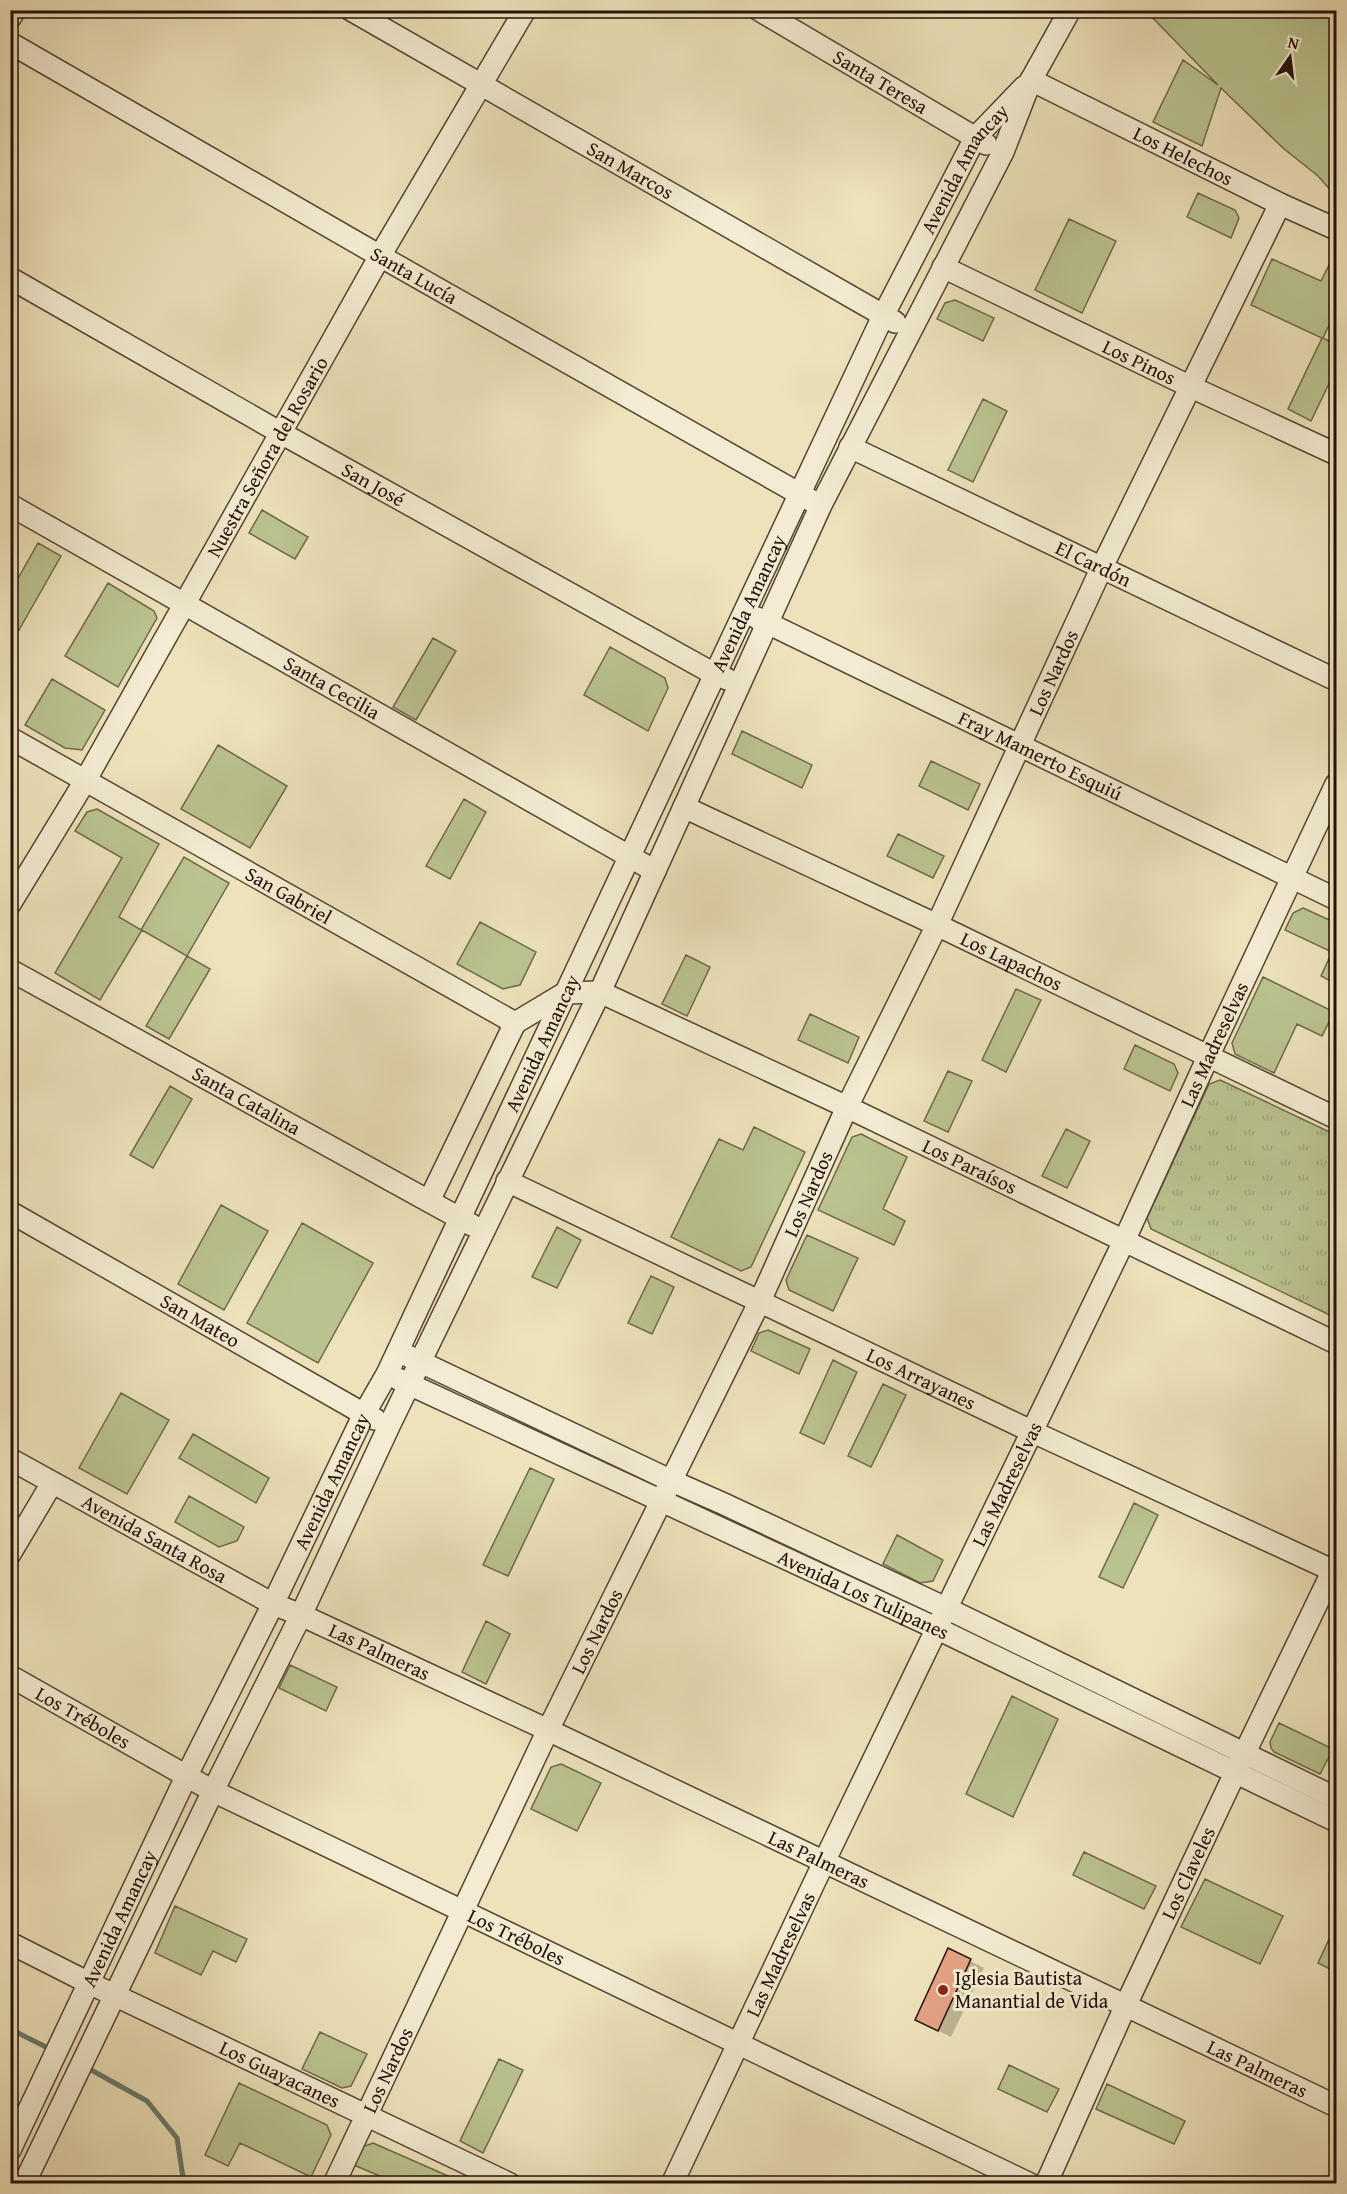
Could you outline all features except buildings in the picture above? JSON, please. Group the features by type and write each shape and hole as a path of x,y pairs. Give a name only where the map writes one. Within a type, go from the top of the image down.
{"street":[{"path":"10,18 15,10"},
{"name":"San Marcos","path":"351,10 883,316 911,329"},
{"name":"Nuestra Señora del Rosario","path":"10,904 85,782 380,256 525,10"},
{"name":"Santa Teresa","path":"759,10 975,138 1003,152"},
{"name":"Avenida Amancay","path":"24,2184 114,1994 301,1615 483,1230 600,992 821,505 1003,152 1031,80 1070,10"},
{"name":"Santa Lucía","path":"10,43 380,256 821,505"},
{"name":"Avenida Amancay","path":"10,2150 186,1777 273,1604 364,1414 387,1374 883,316 975,138 1031,80"},
{"name":"Los Helechos","path":"1031,80 1280,204 1336,229"},
{"name":"Los Nardos","path":"334,2184 548,1730 760,1301 847,1107 937,925 1102,567 1280,204"},
{"name":"Los Pinos","path":"943,267 1336,454"},
{"name":"San José","path":"10,278 280,432 716,675 741,684"},
{"name":"El Cardón","path":"850,447 1336,680"},
{"name":"Santa Cecilia","path":"10,505 655,871"},
{"name":"Fray Mamerto Esquiú","path":"746,612 1336,899"},
{"name":"San Gabriel","path":"10,738 515,1023"},
{"name":"Las Madreselvas","path":"672,2184 824,1862 1124,1241 1336,784"},
{"name":"Los Lapachos","path":"684,807 937,925 1336,1118"},
{"name":"Santa Catalina","path":"10,970 483,1230"},
{"path":"429,1201 515,1023 565,993 600,992"},
{"name":"Los Paraísos","path":"600,992 847,1107 1336,1343"},
{"name":"Los Arrayanes","path":"507,1181 1033,1432 1336,1569"},
{"name":"San Mateo","path":"10,1212 364,1414 390,1424"},
{"name":"Avenida Los Tulipanes","path":"397,1351 948,1609 1336,1798"},
{"name":"Avenida Los Tulipanes","path":"387,1374 938,1629 1336,1821"},
{"name":"Avenida Santa Rosa","path":"10,1459 273,1604 301,1615"},
{"path":"10,1554 52,1483"},
{"name":"Los Claveles","path":"1046,2184 1125,2007 1235,1773 1336,1569"},
{"name":"Las Palmeras","path":"301,1615 548,1730 1336,2106"},
{"name":"Los Tréboles","path":"10,1676 213,1791 1030,2184"},
{"name":"Los Guayacanes","path":"10,1943 510,2184"}],"green space":[{"path":"1146,11 1336,11 1335,195 1318,176 1283,148 1221,88 1202,146 1153,122 1183,60 1218,85"},
{"path":"1198,193 1235,210 1239,218 1231,238 1187,217"},
{"path":"1069,219 1116,241 1082,313 1035,290"},
{"path":"1334,255 1336,257 1336,310 1323,338 1336,345 1336,369 1311,421 1288,409 1322,338 1251,305 1272,259 1321,281"},
{"path":"955,300 994,318 983,341 937,319 945,303"},
{"path":"983,399 1007,411 973,482 948,470"},
{"path":"262,510 308,537 295,559 249,533"},
{"path":"38,543 61,556 19,630 11,625 11,591"},
{"path":"108,583 154,611 157,618 118,687 65,656"},
{"path":"433,638 456,651 416,720 393,707"},
{"path":"610,647 665,678 668,688 648,731 584,695"},
{"path":"52,679 105,710 82,750 65,748 25,725"},
{"path":"742,731 812,765 802,788 732,754"},
{"path":"218,745 287,786 250,848 181,809"},
{"path":"931,761 980,784 968,810 919,786"},
{"path":"464,799 486,812 450,879 426,866"},
{"path":"97,809 159,844 119,917 141,930 184,857 229,883 187,956 142,930 100,1000 55,973 122,858 75,831 87,812"},
{"path":"898,834 944,856 933,878 887,856"},
{"path":"1303,908 1336,923 1336,984 1321,976 1332,952 1285,930 1293,913"},
{"path":"480,922 536,952 520,985 503,989 457,964"},
{"path":"686,955 710,967 687,1016 662,1004"},
{"path":"187,956 210,969 169,1039 146,1026"},
{"path":"1263,977 1334,1012 1322,1036 1297,1024 1274,1073 1235,1054 1232,1043"},
{"path":"1016,989 1041,1000 1006,1072 982,1060"},
{"path":"810,1014 859,1037 848,1063 798,1040"},
{"path":"1135,1045 1174,1064 1178,1073 1170,1091 1124,1069"},
{"path":"948,1071 972,1081 948,1132 924,1121"},
{"path":"1220,1080 1336,1135 1336,1318 1151,1229 1147,1218 1209,1084"},
{"path":"170,1086 192,1099 153,1168 130,1155"},
{"path":"754,1127 805,1152 751,1267 741,1271 671,1237 719,1139 743,1150"},
{"path":"1066,1129 1090,1141 1067,1188 1042,1176"},
{"path":"861,1134 907,1157 883,1209 905,1221 894,1245 818,1210 852,1137"},
{"path":"221,1205 268,1231 224,1310 178,1284"},
{"path":"302,1223 373,1263 318,1363 247,1323"},
{"path":"557,1227 581,1240 557,1288 532,1277"},
{"path":"807,1235 858,1258 833,1311 789,1290 786,1280"},
{"path":"651,1276 674,1287 652,1334 628,1323"},
{"path":"768,1330 810,1349 799,1374 751,1351 759,1333"},
{"path":"833,1360 857,1372 824,1444 800,1433"},
{"path":"883,1384 906,1395 871,1467 848,1456"},
{"path":"121,1393 169,1420 127,1494 79,1468"},
{"path":"193,1434 269,1478 256,1503 179,1458"},
{"path":"530,1468 554,1479 508,1576 483,1565"},
{"path":"189,1496 244,1527 237,1541 219,1547 175,1522"},
{"path":"1134,1503 1158,1515 1123,1588 1099,1577"},
{"path":"897,1535 943,1560 933,1581 920,1583 883,1564"},
{"path":"486,1621 510,1634 486,1684 462,1672"},
{"path":"290,1665 337,1687 326,1711 279,1688"},
{"path":"1012,1696 1058,1719 1013,1817 966,1794"},
{"path":"1279,1723 1333,1749 1320,1774 1274,1752 1270,1742"},
{"path":"561,1764 601,1783 577,1831 531,1809 551,1767"},
{"path":"1084,1852 1156,1886 1144,1909 1073,1875"},
{"path":"1205,1879 1283,1916 1260,1964 1181,1927"},
{"path":"175,1906 247,1939 236,1962 213,1951 201,1975 155,1953"},
{"path":"1336,1924 1336,1972 1318,1963"},
{"path":"320,2032 367,2054 351,2086 342,2088 302,2069"},
{"path":"499,2059 523,2070 483,2153 460,2141"},
{"path":"1009,2065 1059,2089 1047,2112 998,2089"},
{"path":"239,2083 327,2125 331,2135 311,2177 240,2143 228,2166 205,2155"},
{"path":"1107,2084 1185,2121 1174,2144 1096,2109"},
{"path":"373,2143 464,2183 396,2183 354,2165 362,2147"}],"waterway":[{"path":"10,2029 52,2050"},
{"path":"84,2066 147,2101 177,2138 184,2184"}],"place":[{"name":"Iglesia Bautista Manantial de Vida","path":"943,1990"}]}
